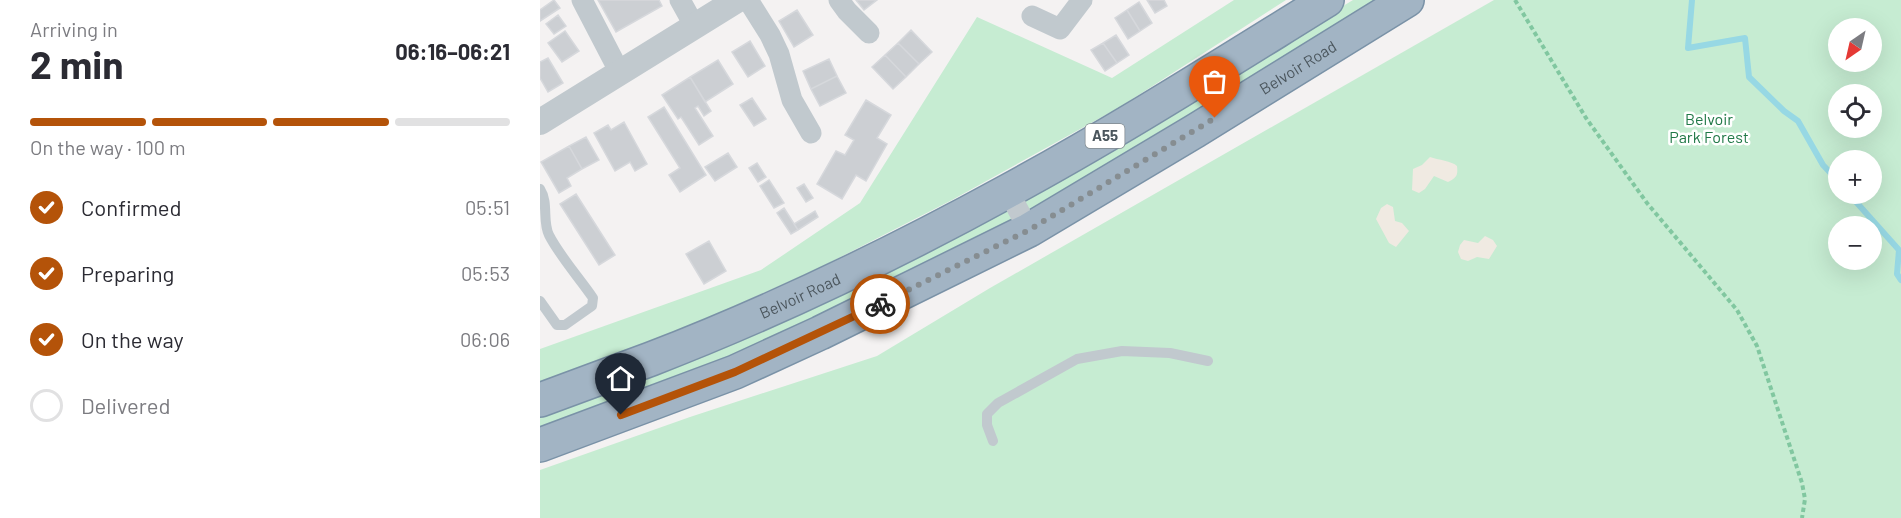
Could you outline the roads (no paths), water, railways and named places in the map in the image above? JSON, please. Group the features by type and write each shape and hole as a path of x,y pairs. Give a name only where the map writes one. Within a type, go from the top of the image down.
{"highway":[{"name":"Belvoir Road","path":"540,400 652,359 767,310 876,259 1008,191 1164,101 1327,0"},
{"name":"Belvoir Road","path":"540,445 735,372 820,333 1029,230 1407,0"}],"street":[{"path":"582,0 620,73"},
{"path":"680,0 695,27"},
{"path":"540,122 737,0"},
{"path":"748,0 770,35 779,54 792,100 811,133"},
{"path":"839,0 847,12 869,33"},
{"path":"1032,16 1060,29 1082,0"},
{"path":"1008,191 1029,230"}],"lane":[{"path":"540,189 544,196 548,234 593,298 592,306 565,325 557,325 540,301"},
{"path":"993,441 987,425 987,414 998,403 1077,359 1122,351 1170,354 1208,361"}],"waterway":[{"path":"1692,0 1688,48 1745,38 1749,77 1784,111 1798,121 1828,170"},
{"path":"1858,204 1899,250 1897,274 1901,280"}],"park label":[{"name":"Belvoir Park Forest","path":"1709,128"}]}
